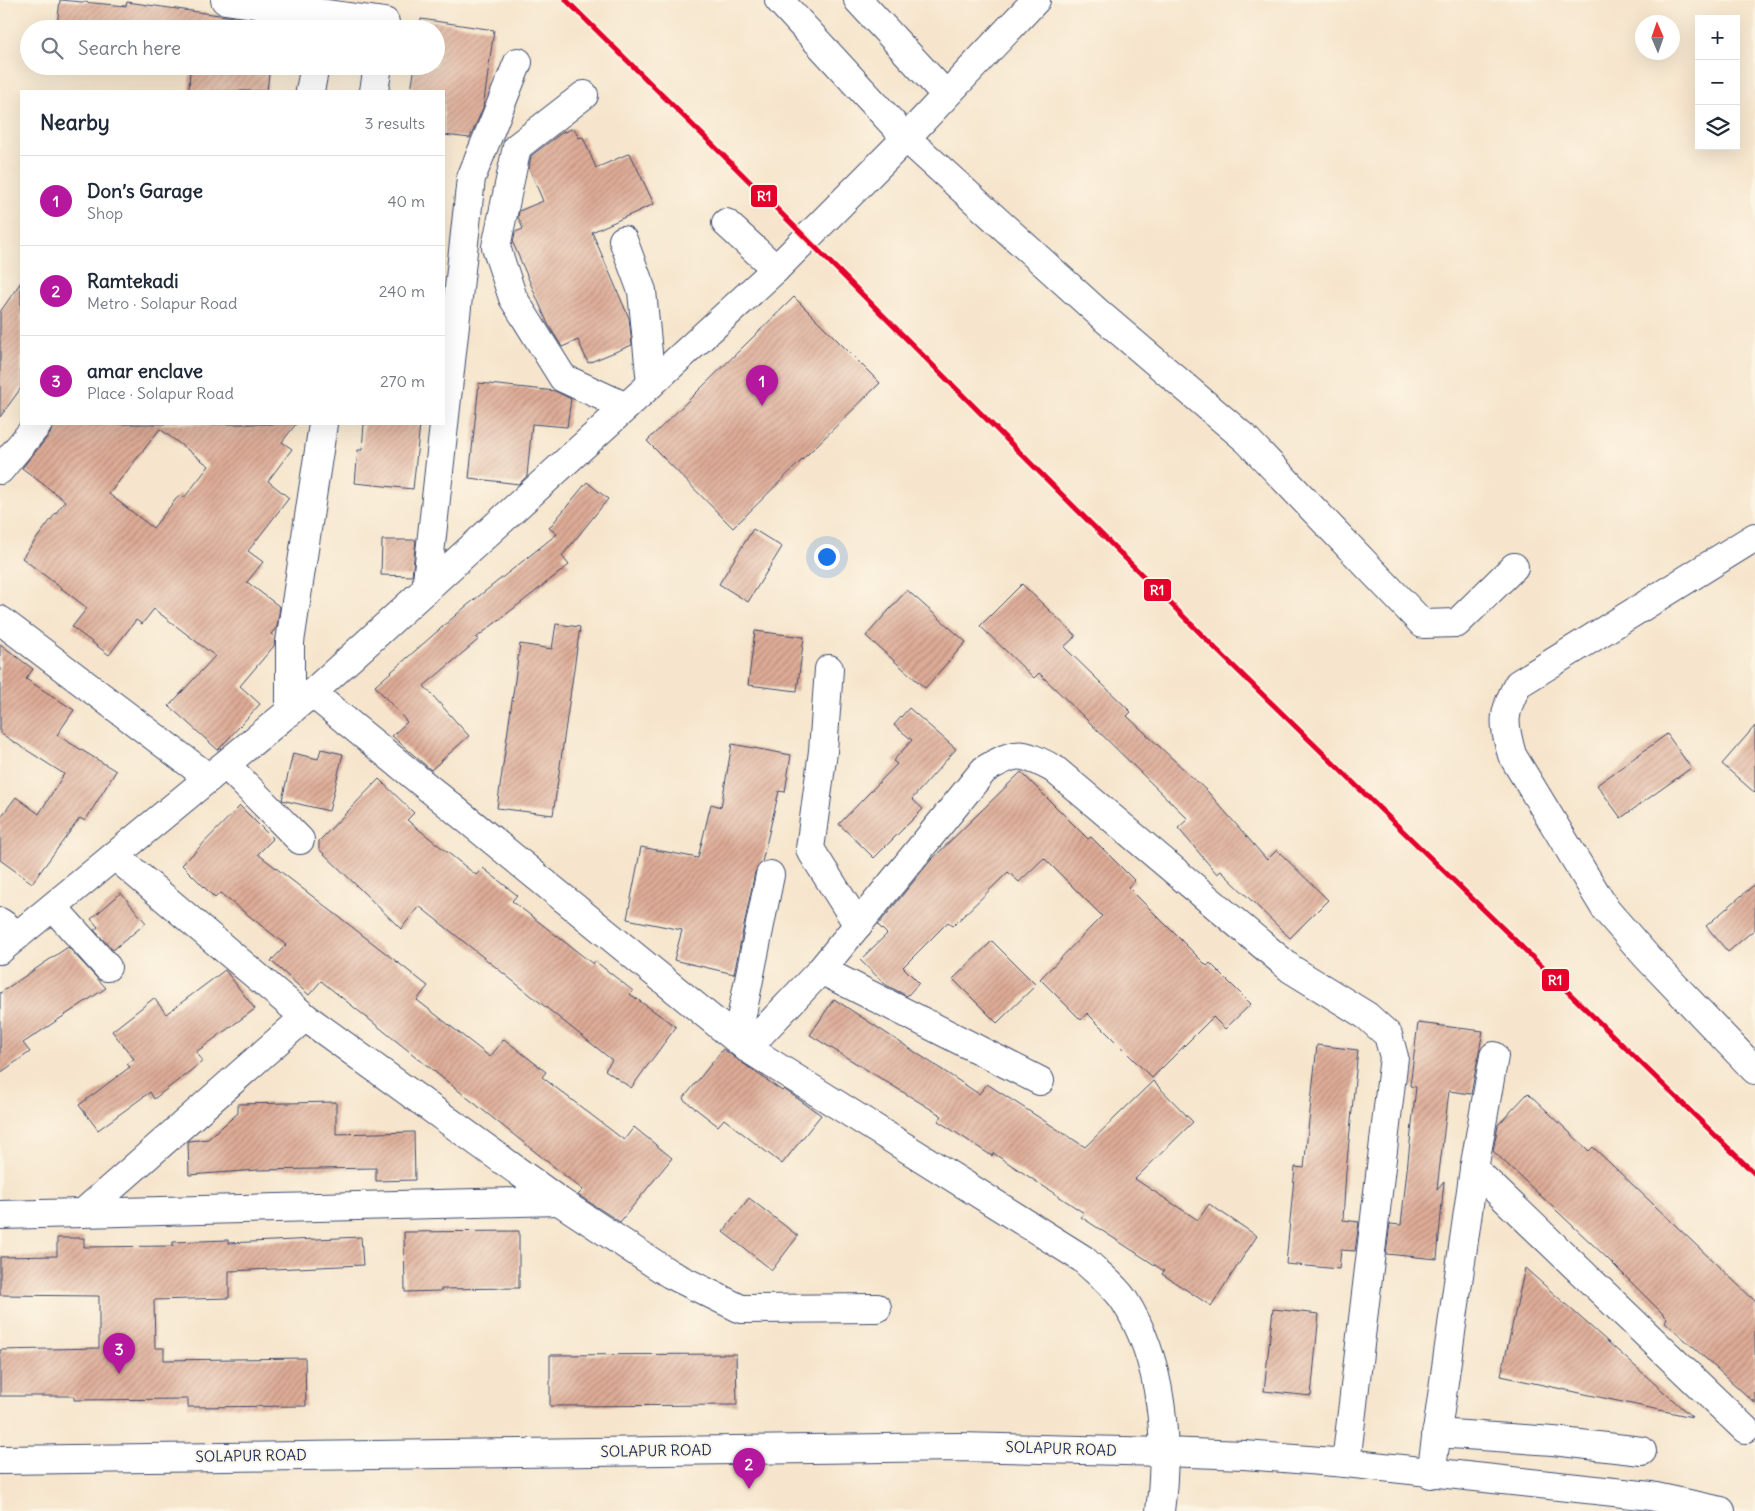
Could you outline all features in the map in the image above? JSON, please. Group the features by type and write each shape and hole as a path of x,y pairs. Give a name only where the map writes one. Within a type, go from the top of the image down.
{"main road":[{"path":"225,0 313,20"},
{"path":"779,0 906,138 1103,317 1247,440 1423,624 1457,623 1514,567"},
{"path":"858,0 946,95"},
{"path":"6,936 53,907 312,694 776,269 906,138 1036,0"},
{"path":"334,20 385,17"},
{"path":"445,416 471,178 518,62"},
{"path":"310,90 313,75"},
{"path":"374,90 377,75"},
{"path":"584,95 517,147 496,246 513,298 563,378 626,407"},
{"path":"726,223 776,269"},
{"path":"623,240 642,291 651,384"},
{"path":"0,470 37,425"},
{"path":"290,712 290,642 323,425"},
{"path":"426,590 444,425"},
{"path":"1755,538 1518,684 1508,702 1504,726 1512,755 1606,910 1647,957 1755,1070"},
{"path":"0,620 218,771 300,840"},
{"path":"829,669 823,751 810,849 858,925"},
{"path":"312,694 742,1043 1083,1259 1123,1298 1143,1339 1159,1393 1164,1452 1160,1511"},
{"path":"742,1043 821,970 984,770 1005,757 1028,755 1054,769 1291,969 1367,1016 1388,1035 1394,1057 1346,1463"},
{"path":"115,856 305,1017 559,1201 670,1274 741,1309 877,1308"},
{"path":"742,1043 770,875"},
{"path":"53,907 107,967"},
{"path":"821,970 1040,1081"},
{"path":"84,1212 305,1017"},
{"path":"1431,1474 1474,1168 1494,1056"},
{"path":"1474,1168 1745,1429"},
{"path":"0,1215 559,1201"},
{"path":"1436,1433 1553,1441 1642,1451"},
{"name":"SOLAPUR ROAD","path":"0,1460 958,1446 1164,1452 1244,1455 1346,1463 1431,1474 1651,1496 1721,1511"}],"building":[{"path":"60,0 126,6 127,2 255,20 58,20"},
{"path":"445,23 494,30 483,108 470,138 445,135 445,90 411,90 414,75 445,75"},
{"path":"190,75 269,75 267,90 189,90"},
{"path":"574,128 579,138 583,137 596,168 630,153 654,204 592,232 629,318 632,345 588,363 578,340 562,347 548,324 513,243 515,232 523,229 518,217 519,211 543,201 529,168 531,156 564,131"},
{"path":"20,283 20,389 0,417 0,312"},
{"path":"794,297 880,383 733,528 647,441"},
{"path":"479,383 555,391 571,399 567,427 532,424 527,476 519,484 469,478"},
{"path":"53,425 295,425 282,442 292,449 268,481 289,498 248,551 263,562 247,582 280,607 277,627 271,634 275,637 274,646 240,686 260,704 218,750 169,706 215,656 154,609 142,624 136,620 109,655 72,627 87,608 22,558 65,501 22,468 50,434","holes":["160,429 209,466 184,498 180,494 153,528 109,494"]},
{"path":"364,425 420,425 413,489 355,483 358,450 362,450"},
{"path":"587,482 608,499 562,556 569,565 476,638 479,639 424,686 469,736 431,770 392,736 407,722 375,686 464,608 557,534 549,528"},
{"path":"753,529 782,547 748,602 719,584"},
{"path":"382,540 416,540 412,576 381,575"},
{"path":"1022,584 1076,636 1064,647 1131,712 1127,716 1208,792 1267,860 1277,850 1328,900 1290,938 1221,871 1217,874 1178,828 1188,819 1039,673 1034,678 980,626"},
{"path":"907,590 966,642 925,688 866,636"},
{"path":"556,624 580,627 553,815 497,808 520,644 552,649"},
{"path":"755,631 804,637 797,691 748,685"},
{"path":"0,644 33,669 26,679 74,710 57,735 116,771 85,821 80,818 32,883 0,860 0,818 16,797 39,814 64,774 0,733"},
{"path":"909,708 956,749 912,799 923,809 874,858 839,824 897,764 893,761 912,740 894,725"},
{"path":"1755,726 1755,793 1722,764"},
{"path":"1667,734 1691,768 1621,818 1597,785"},
{"path":"732,744 791,755 785,792 779,791 762,862 755,872 734,974 674,960 682,930 627,919 641,847 698,858 711,804 721,807"},
{"path":"321,749 343,754 329,811 282,800 293,753 318,759"},
{"path":"1021,772 1088,839 1091,837 1135,881 1128,887 1207,966 1210,963 1251,1004 1225,1029 1213,1017 1152,1078 1087,1013 1081,1020 1040,979 1102,916 1044,858 1019,882 1008,872 953,926 948,922 903,967 919,983 907,996 886,985 860,960 887,934 878,925 931,860"},
{"path":"379,779 414,813 407,820 476,875 483,868 517,895 512,901 593,964 595,961 633,991 630,994 676,1027 631,1088 605,1070 612,1060 419,906 401,929 319,849 319,841"},
{"path":"240,806 273,839 258,854 428,986 417,1000 490,1057 504,1039 546,1072 542,1077 624,1140 634,1127 672,1158 620,1222 578,1195 583,1190 321,981 309,995 271,961 286,945 220,893 215,898 182,865"},
{"path":"1755,884 1755,929 1728,952 1706,926"},
{"path":"121,893 146,923 113,950 94,930 98,927 91,919"},
{"path":"992,941 1036,985 997,1023 953,979"},
{"path":"68,947 106,988 23,1043 30,1052 0,1073 0,993"},
{"path":"225,970 255,1009 196,1052 203,1061 154,1099 150,1092 98,1130 79,1105 130,1067 127,1064 134,1059 112,1031 154,998 166,1014"},
{"path":"834,999 979,1094 987,1084 1085,1147 1153,1081 1193,1122 1135,1179 1198,1220 1209,1204 1257,1236 1211,1306 1162,1274 1164,1271 1081,1217 1084,1213 993,1153 992,1156 938,1121 942,1116 810,1035"},
{"path":"1418,1023 1483,1031 1471,1094 1449,1091 1437,1189 1444,1181 1437,1259 1386,1254 1390,1224 1401,1225 1416,1087 1410,1086"},
{"path":"1317,1045 1358,1050 1343,1220 1359,1222 1355,1251 1341,1250 1339,1269 1286,1264 1295,1167 1304,1168"},
{"path":"723,1049 782,1091 784,1089 821,1115 782,1164 724,1119 718,1126 683,1099"},
{"path":"1528,1093 1589,1151 1593,1147 1755,1301 1755,1403 1665,1322 1667,1318 1607,1258 1493,1151 1498,1125"},
{"path":"336,1102 336,1134 414,1132 415,1180 376,1181 376,1168 258,1170 189,1175 188,1141 208,1139 238,1113 238,1104"},
{"path":"749,1198 798,1236 772,1270 723,1232"},
{"path":"519,1231 519,1288 441,1289 441,1291 405,1292 404,1232"},
{"path":"361,1237 363,1265 229,1271 229,1298 154,1300 155,1348 164,1348 164,1360 305,1358 306,1406 188,1407 188,1399 74,1400 74,1396 0,1396 0,1350 99,1348 99,1296 0,1295 0,1257 57,1256 57,1238 84,1238 84,1247 173,1246 173,1242 228,1240 228,1243"},
{"path":"1525,1268 1692,1417 1501,1376"},
{"path":"1273,1309 1319,1314 1311,1396 1264,1391"},
{"path":"736,1354 737,1405 550,1406 550,1355"}],"railway":[{"path":"566,0 1218,651 1755,1174"}],"transit line":[{"name":"R1","path":"566,0 1218,651 1755,1174"}],"place":[{"name":"Don’s Garage","path":"762,406"},
{"name":"amar enclave","path":"119,1374"},
{"name":"Ramtekadi","path":"749,1489"}]}
